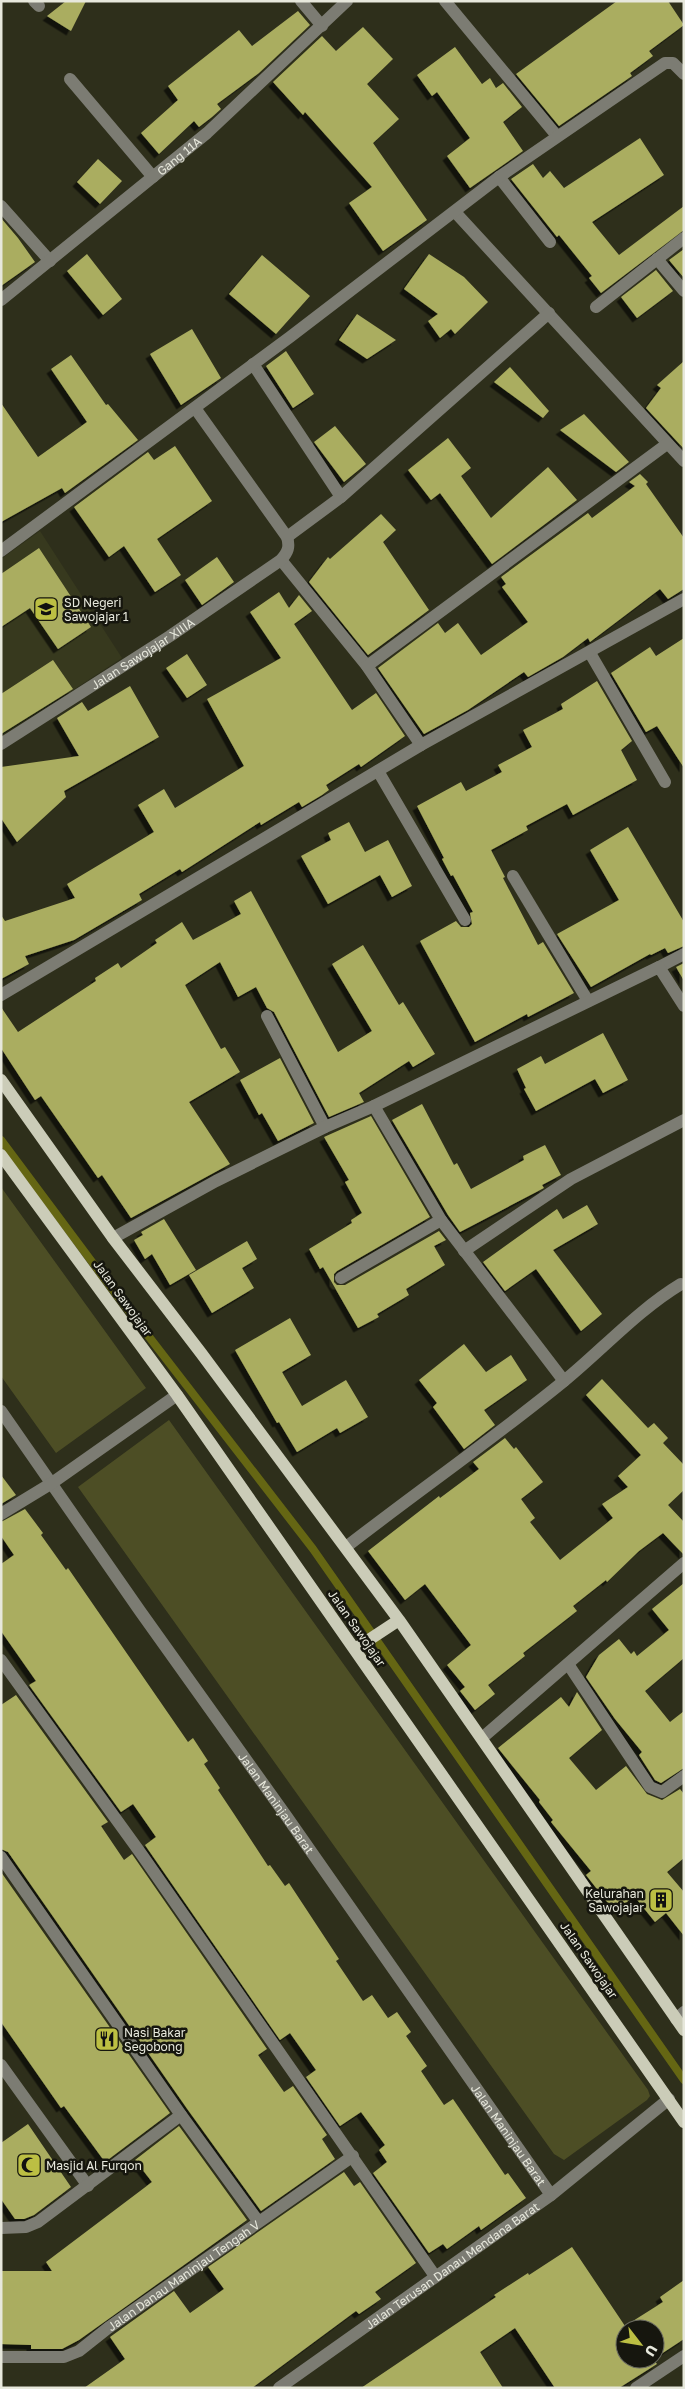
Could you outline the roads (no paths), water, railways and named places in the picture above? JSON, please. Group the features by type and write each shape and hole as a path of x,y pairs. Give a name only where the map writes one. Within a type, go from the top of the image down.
{"main road":[{"path":"1,1080 113,1238 399,1620 680,2016 684,2030"},
{"name":"Jalan Sawojajar","path":"1,1156 177,1395 682,2115"},
{"path":"355,1649 399,1620"}],"street":[{"path":"301,1 322,26"},
{"name":"Gang 11A","path":"1,300 207,133 347,1"},
{"path":"445,1 557,136"},
{"path":"1,550 195,408 499,177 557,136 665,63 673,63 684,74"},
{"path":"70,80 154,177"},
{"path":"499,177 550,242"},
{"path":"1,206 50,261"},
{"path":"455,212 684,461"},
{"path":"596,307 684,238"},
{"path":"657,259 684,291"},
{"path":"287,537 341,497 549,313"},
{"path":"253,364 341,497"},
{"path":"195,408 287,537 290,545 288,552 281,560 367,666 421,745"},
{"path":"367,666 667,444"},
{"name":"Jalan Sawojajar XIIIA","path":"1,744 170,636 281,560"},
{"path":"1,994 421,745 684,599"},
{"path":"590,652 665,782"},
{"path":"378,771 465,920"},
{"path":"513,876 588,1001"},
{"path":"113,1238 216,1181 684,954"},
{"path":"660,967 684,1006"},
{"path":"267,1016 325,1127"},
{"path":"374,1106 441,1220 564,1381"},
{"path":"464,1251 571,1180 684,1120"},
{"path":"341,1278 441,1220"},
{"path":"346,1547 458,1464 564,1381 643,1313 681,1284"},
{"path":"1,1514 52,1483 177,1395"},
{"name":"Jalan Maninjau Barat","path":"1,1411 140,1612 304,1840 551,2195"},
{"path":"482,1738 684,1563"},
{"path":"1,1660 353,2156 435,2276"},
{"path":"568,1664 650,1787 662,1792 684,1776"},
{"path":"1,1857 181,2115 258,2221"},
{"path":"1,2065 88,2186"},
{"name":"Jalan Terusan Danau Mendana Barat","path":"279,2388 551,2195 669,2099"},
{"path":"1,2228 26,2227 38,2222 181,2115"},
{"name":"Jalan Danau Maninjau Tengah V","path":"1,2357 64,2357 79,2351 108,2328 258,2221 353,2156"},
{"path":"636,2388 684,2356"}],"waterway":[{"path":"1,1140 119,1298 313,1549 684,2080"}],"place":[{"name":"SD Negeri Sawojajar 1","path":"46,609"},
{"name":"Kelurahan Sawojajar","path":"661,1900"},
{"name":"Nasi Bakar Segobong","path":"107,2039"},
{"name":"Masjid Al Furqon","path":"29,2165"}]}
